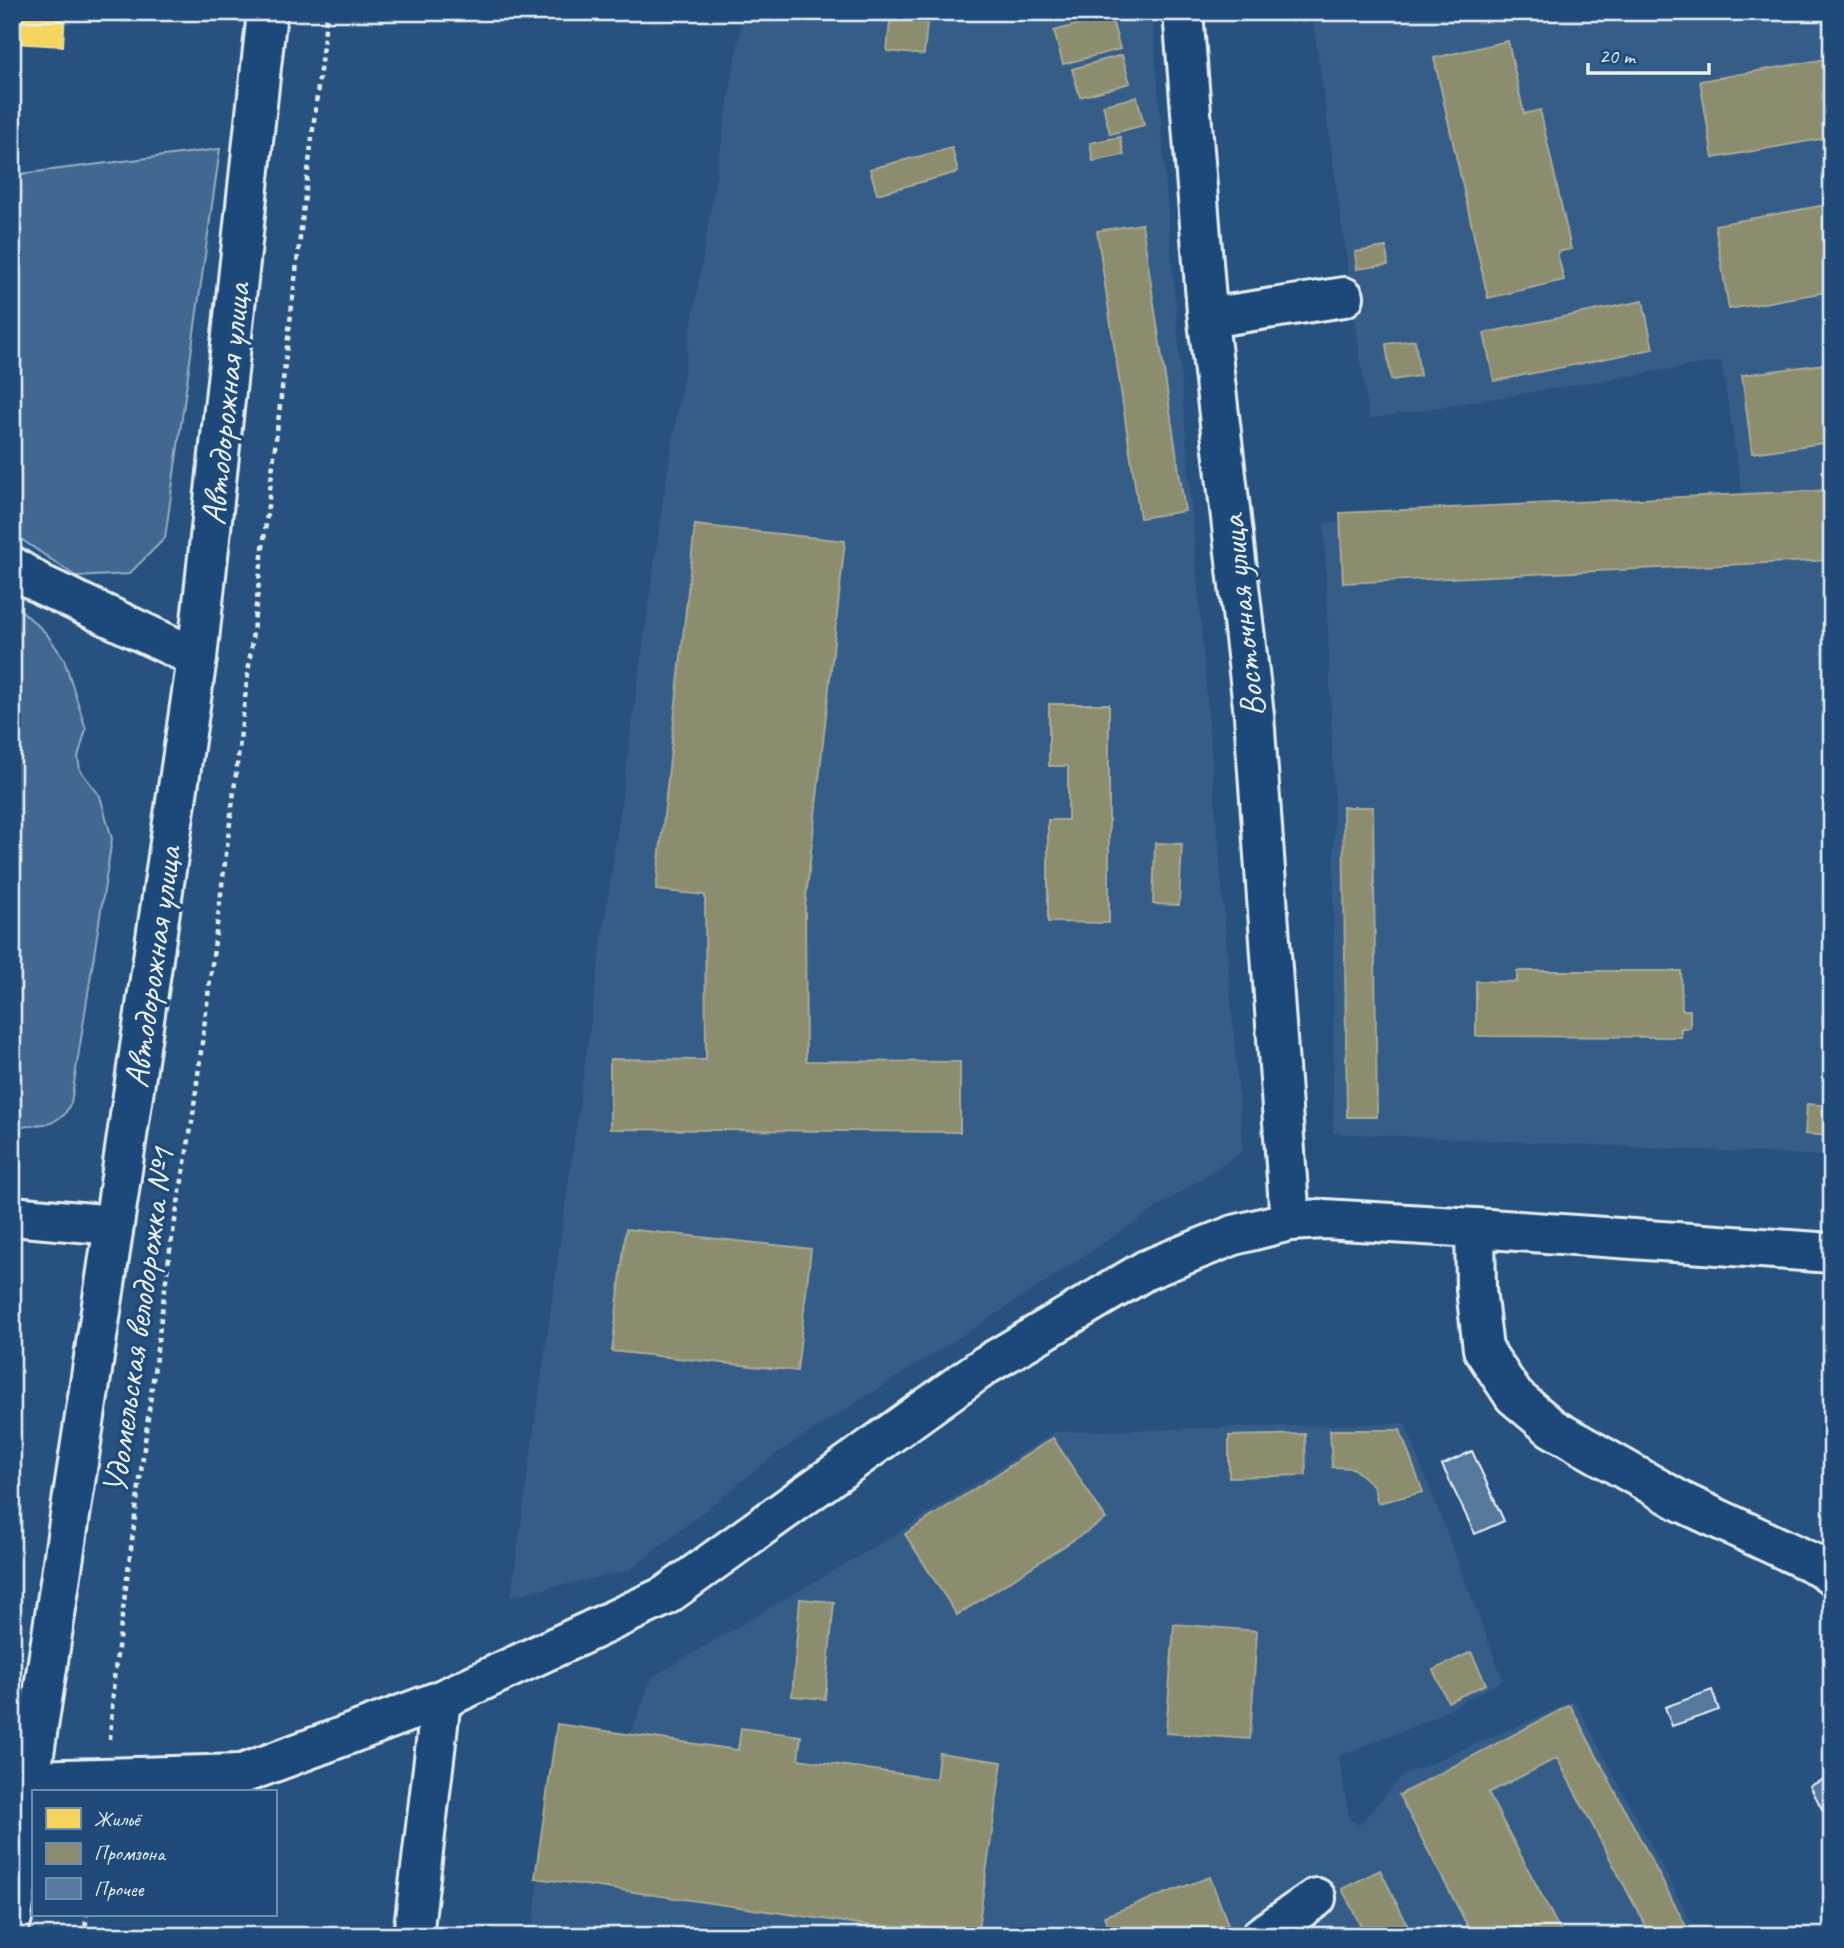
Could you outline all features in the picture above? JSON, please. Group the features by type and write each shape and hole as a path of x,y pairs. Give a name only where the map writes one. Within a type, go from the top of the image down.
{"street":[{"name":"Автодорожная улица","path":"12,1918 21,1781 114,1225 197,658 267,12"},
{"name":"Восточная улица","path":"1183,12 1208,318 1254,715 1290,1221"},
{"path":"1208,318 1344,297"},
{"path":"12,566 42,585 197,658"},
{"path":"12,1216 114,1225"},
{"path":"21,1781 242,1774 441,1700 666,1597 986,1365 1146,1270 1234,1235 1290,1221 1324,1219 1832,1253"},
{"path":"1475,1228 1476,1289 1483,1349 1514,1396 1552,1428 1682,1502 1819,1566 1832,1575"},
{"path":"413,1936 441,1700"},
{"path":"1261,1936 1316,1898"}],"path":[{"name":"Удомельская велодорожка №1","path":"114,1678 233,799 327,12"},
{"path":"84,1936 87,1916"}],"shaded area":[{"path":"743,12 1152,12 1243,1151 1007,1307 776,1454 629,1571 511,1596 664,494"},
{"path":"1312,12 1832,12 1832,1156 1333,1133 1334,796 1324,523 1744,504 1721,361 1369,419"},
{"path":"220,149 165,538 129,574 77,577 21,539 12,520 12,175"},
{"path":"12,602 46,633 64,659 86,729 78,757 80,770 100,796 112,839 71,1103 64,1115 51,1123 22,1127 12,1121"},
{"path":"1405,1423 1503,1680 1427,1721 1339,1756 1349,1818 1359,1825 1403,1775 1575,1701 1699,1936 532,1936 557,1724 631,1734 652,1677 891,1537 1055,1432"}],"building: Жильё":[{"path":"12,12 65,12 63,46 12,43"},
{"path":"71,12 130,12 129,21 71,16"}],"building: Промзона":[{"path":"891,12 928,12 924,55 887,51"},
{"path":"1111,16 1120,49 1063,64 1054,31"},
{"path":"1508,41 1524,114 1540,110 1571,249 1557,252 1564,280 1488,298 1434,58"},
{"path":"1122,55 1130,83 1080,97 1072,69"},
{"path":"1832,58 1832,137 1713,158 1700,81"},
{"path":"1137,97 1144,125 1110,134 1103,105"},
{"path":"1120,137 1124,155 1093,161 1090,143"},
{"path":"952,148 958,172 877,194 870,169"},
{"path":"1832,204 1832,291 1729,309 1715,225"},
{"path":"1142,224 1185,511 1140,518 1097,231"},
{"path":"1386,247 1388,265 1357,269 1355,252"},
{"path":"1643,301 1653,349 1494,381 1484,333"},
{"path":"1415,340 1420,376 1391,380 1386,344"},
{"path":"1832,363 1832,442 1752,453 1742,375"},
{"path":"1832,490 1832,560 1343,583 1340,513"},
{"path":"695,525 845,541 805,907 806,1061 960,1062 960,1132 610,1129 610,1059 706,1060 705,895 656,890"},
{"path":"1049,704 1109,704 1109,923 1048,922 1048,820 1068,820 1068,766 1049,766"},
{"path":"1343,807 1373,807 1377,1117 1347,1117"},
{"path":"1155,843 1182,844 1179,905 1153,904"},
{"path":"1517,971 1681,971 1682,1010 1690,1010 1690,1028 1681,1028 1681,1037 1476,1036 1476,981 1517,982"},
{"path":"1832,1015 1832,1050 1824,1050 1822,1016"},
{"path":"1807,1104 1832,1106 1832,1136 1805,1134"},
{"path":"626,1229 811,1249 797,1371 612,1351"},
{"path":"1330,1430 1400,1430 1423,1492 1378,1503 1373,1485 1353,1468 1332,1467"},
{"path":"1305,1434 1306,1475 1229,1477 1229,1436"},
{"path":"1053,1438 1106,1519 957,1615 905,1534"},
{"path":"800,1599 834,1602 825,1699 792,1696"},
{"path":"1174,1624 1257,1631 1250,1739 1166,1733"},
{"path":"1471,1652 1486,1684 1448,1702 1433,1670"},
{"path":"1570,1705 1691,1936 1651,1936 1557,1758 1488,1793 1563,1936 1473,1936 1399,1795"},
{"path":"557,1724 738,1750 741,1728 801,1736 798,1759 936,1779 939,1753 1002,1762 977,1936 943,1936 535,1878"},
{"path":"1380,1870 1413,1936 1366,1936 1342,1889"},
{"path":"1210,1877 1228,1925 1197,1936 1111,1936 1104,1916"}],"building: Прочее":[{"path":"1472,1451 1504,1521 1475,1534 1442,1465"},
{"path":"1712,1690 1719,1710 1672,1726 1665,1707"},
{"path":"1832,1775 1832,1828 1810,1786"}]}
